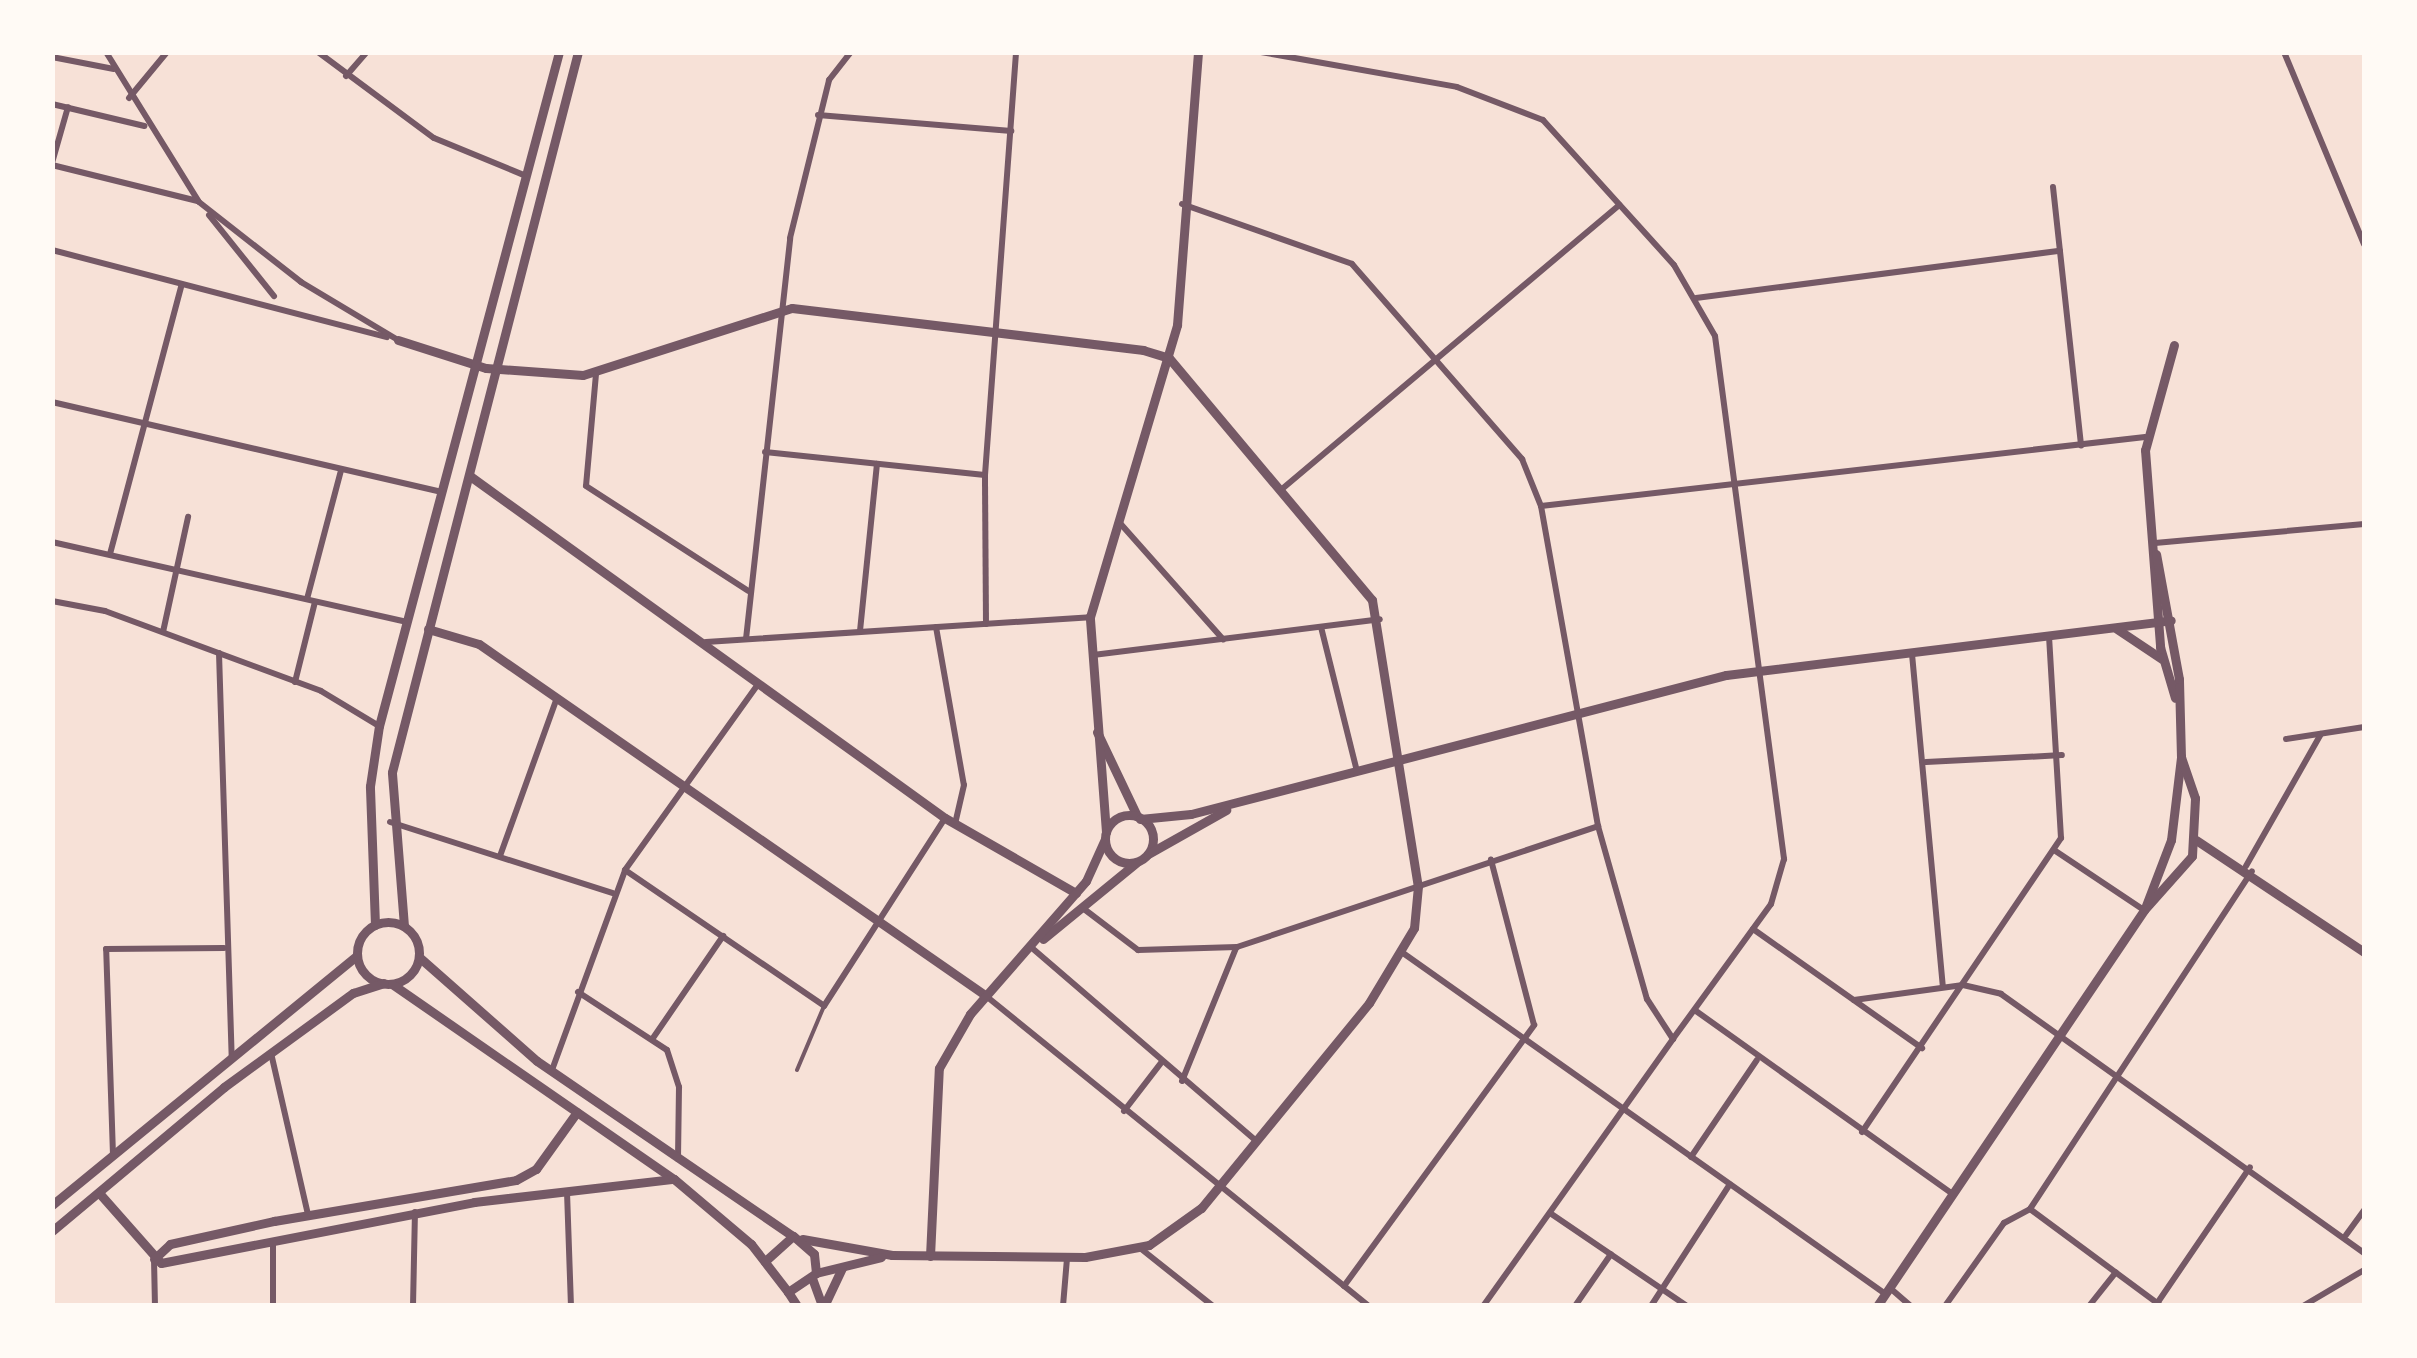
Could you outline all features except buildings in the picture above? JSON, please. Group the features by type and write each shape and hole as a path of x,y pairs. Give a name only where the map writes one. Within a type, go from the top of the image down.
{"street":[{"path":"106,52 145,126 274,296"},
{"path":"129,98 168,52"},
{"path":"318,52 434,138 526,176"},
{"path":"346,76 367,52"},
{"path":"52,250 398,340 486,368 596,374 777,311 998,330 1169,358 1356,573 1380,619 1418,886 1403,953 1219,1188 1178,1230 1140,1248 1067,1258 892,1255 798,1237 678,1160 552,1070 419,957 404,926 390,822 392,772 470,476 486,368 526,176 559,52"},
{"path":"52,1205 357,955 375,924 370,786 379,726 443,493 486,368 578,52"},
{"path":"746,639 777,311 818,115 851,52"},
{"path":"986,624 985,475 1016,52"},
{"path":"1142,859 1115,859 1105,836 1089,656 1090,617 1169,358 1198,52"},
{"path":"1261,52 1504,99 1543,120 1696,298 1715,336 1758,670 1785,839 1782,874 1753,929 1484,1306"},
{"path":"2284,52 2364,244"},
{"path":"52,57 114,69"},
{"path":"52,104 145,126"},
{"path":"68,107 52,164 199,202 301,282 398,340"},
{"path":"818,115 1011,131"},
{"path":"2052,187 2082,445"},
{"path":"1182,204 1339,254 1522,459 1541,506 1572,714 1598,826 1647,999 1673,1038"},
{"path":"1282,489 1619,204"},
{"path":"1696,298 2060,251"},
{"path":"110,554 182,284"},
{"path":"2174,345 2145,438 2162,660 2175,698"},
{"path":"596,374 586,486 748,592"},
{"path":"52,402 443,493"},
{"path":"1541,506 2145,438"},
{"path":"765,452 985,475"},
{"path":"860,632 877,464"},
{"path":"294,682 341,470"},
{"path":"470,476 950,821 1076,893"},
{"path":"163,632 188,517"},
{"path":"1118,521 1224,640"},
{"path":"2156,549 2364,524"},
{"path":"52,542 407,622"},
{"path":"2144,910 2180,874 2196,840 2181,756 2171,620 2156,549"},
{"path":"52,602 163,632 219,653 294,682 379,726"},
{"path":"706,642 1090,617"},
{"path":"1089,656 1380,619"},
{"path":"930,1256 936,1082 986,995 1034,946 1076,893 1105,836 1122,816 1139,818 1256,798 1572,714 1758,670 2171,620"},
{"path":"625,870 824,1006 950,821 964,785 936,626"},
{"path":"1320,627 1357,772"},
{"path":"2114,627 2162,660"},
{"path":"428,629 480,644 986,995 1124,1111 1369,1306"},
{"path":"1862,1132 2054,850 2066,812 2049,636"},
{"path":"219,653 224,948 232,1060"},
{"path":"1912,654 1926,762 1943,986"},
{"path":"552,1070 613,893 625,870 760,683"},
{"path":"500,856 557,696"},
{"path":"1094,724 1152,840 1142,859"},
{"path":"2286,739 2364,727"},
{"path":"1946,1306 2004,1223 2030,1208 2122,1076 2249,868 2321,734"},
{"path":"1926,762 2062,755"},
{"path":"1877,1306 2062,1037 2144,910 2172,840 2181,756"},
{"path":"1034,946 1142,859 1256,798"},
{"path":"390,822 613,893"},
{"path":"1084,909 1138,950 1237,947 1598,826"},
{"path":"2196,840 2249,868 2364,952"},
{"path":"2054,850 2144,910"},
{"path":"1344,1286 1527,1040 1534,1025 1490,860"},
{"path":"375,924 404,926"},
{"path":"1753,929 1922,1048"},
{"path":"653,1038 723,936"},
{"path":"1034,946 1182,1081 1255,1140"},
{"path":"1182,1081 1237,947"},
{"path":"114,1158 106,949 224,948"},
{"path":"1403,953 1691,1157 1911,1306"},
{"path":"357,955 364,974 388,984 674,1179 765,1261 797,1306"},
{"path":"52,1231 270,1053 352,994 388,984 419,957"},
{"path":"1854,1000 1964,985 2001,994 2346,1235 2364,1253"},
{"path":"578,992 653,1038 678,1072 678,1160"},
{"path":"1696,1011 1757,1060 1953,1194"},
{"path":"270,1053 308,1214"},
{"path":"1691,1157 1757,1060"},
{"path":"1124,1111 1162,1063"},
{"path":"154,1259 170,1244 308,1214 526,1176 577,1112"},
{"path":"2030,1208 2159,1304 2250,1167"},
{"path":"154,1259 415,1212 674,1179"},
{"path":"1651,1306 1730,1184"},
{"path":"567,1191 572,1306"},
{"path":"100,1194 154,1259 156,1306"},
{"path":"413,1306 416,1196"},
{"path":"2346,1235 2364,1210"},
{"path":"1550,1213 1687,1306"},
{"path":"765,1261 798,1237"},
{"path":"798,1237 823,1306"},
{"path":"273,1239 274,1306"},
{"path":"1140,1248 1213,1306"},
{"path":"1575,1306 1610,1254"},
{"path":"788,1292 814,1276 847,1264 892,1255"},
{"path":"1063,1306 1067,1258"},
{"path":"823,1306 847,1264"},
{"path":"2303,1306 2364,1270"},
{"path":"2089,1306 2116,1272"}],"lane":[{"path":"797,1070 824,1006"}]}
